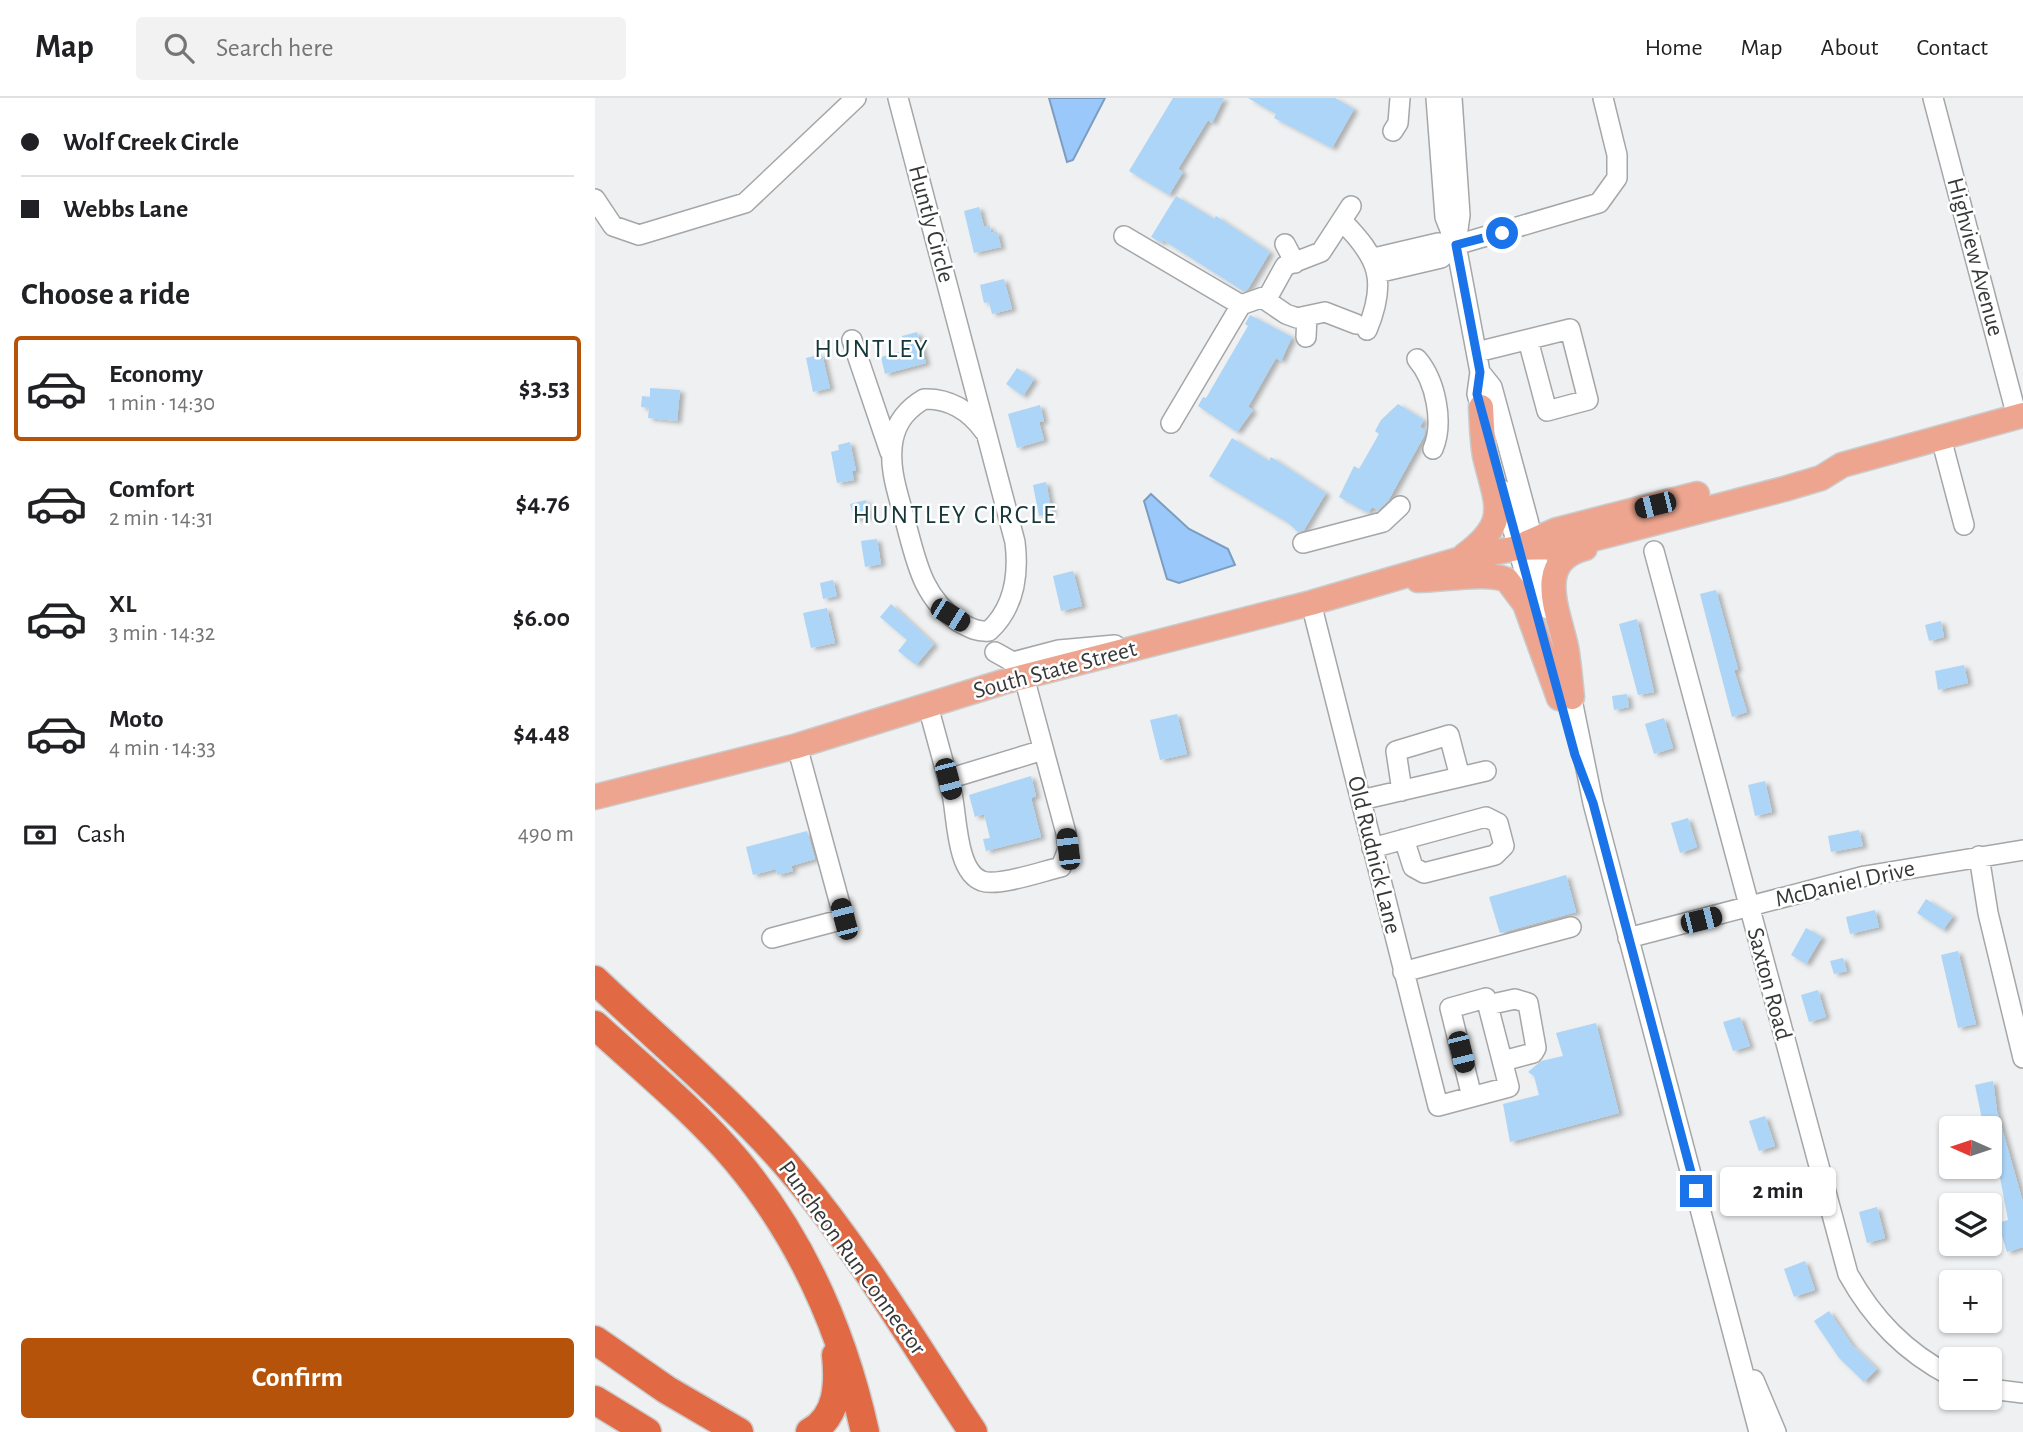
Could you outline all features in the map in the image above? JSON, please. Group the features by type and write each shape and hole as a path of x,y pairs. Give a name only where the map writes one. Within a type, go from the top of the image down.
{"highway":[{"name":"Puncheon Run Connector","path":"595,980 704,1080 799,1179 973,1432"},
{"name":"Puncheon Run Connector","path":"595,1025 710,1132 750,1177 797,1248 832,1321 845,1356 865,1432"},
{"path":"810,1432 820,1426 833,1407 838,1385 832,1321"},
{"path":"595,1340 667,1390 739,1432"},
{"path":"597,1402 647,1432"}],"main road":[{"path":"1461,559 1489,536 1499,508 1485,453 1481,407"},
{"name":"South State Street","path":"595,797 797,746 1014,680 1311,603 1461,559 1528,545 1562,547 1821,478 1842,465 2020,416"},
{"name":"South State Street","path":"1528,545 1557,530 1814,464 1842,465"},
{"path":"1566,697 1566,648 1553,593 1558,565 1573,551 1670,525 1716,506"},
{"path":"1386,581 1461,580 1484,575 1507,580 1525,604 1566,697"}],"street":[{"path":"595,199 613,226 639,236 745,203 856,98"},
{"name":"Huntly Circle","path":"852,340 891,458 893,477 920,577 927,590 950,615 972,630 989,631 1000,621 1013,591 1017,557 898,98"},
{"path":"1393,131 1398,123 1400,98"},
{"path":"1436,98 1445,217 1456,245 1477,352 1480,372 1477,394 1528,545"},
{"path":"1452,98 1460,215 1456,245"},
{"path":"1375,265 1438,243 1456,245 1599,203 1617,178 1617,155 1603,98"},
{"name":"Highview Avenue","path":"1933,98 2020,416"},
{"path":"1171,423 1241,305 1264,299 1285,266 1321,252 1346,213 1375,265 1377,307 1361,327 1325,312 1297,318 1264,299"},
{"path":"1124,236 1241,305"},
{"path":"1285,244 1295,263"},
{"path":"1306,337 1307,316"},
{"path":"1477,352 1528,340"},
{"name":"Huntly Circle","path":"891,458 893,440 903,415 925,399 951,394 961,383 965,373 965,351"},
{"path":"1417,359 1424,366 1438,413 1440,425 1433,449"},
{"path":"1480,372 1492,387 1528,545 1593,803 1730,1317 1741,1374 1759,1432"},
{"path":"936,399 961,409 984,431"},
{"path":"1941,438 1964,525"},
{"path":"1303,543 1383,522 1400,506"},
{"name":"Saxton Road","path":"1654,551 1848,1274 1869,1310 1886,1328 1907,1349 1939,1369"},
{"name":"Old Rudnick Lane","path":"1311,603 1438,1106 1472,1097"},
{"path":"928,706 948,779 959,846 980,881 993,883 1061,867 1068,849 1066,833 1043,750 1014,680 995,652 989,631"},
{"path":"995,652 1013,662 1059,650 1161,642"},
{"path":"1402,791 1396,751 1449,735 1460,778"},
{"path":"772,938 844,919 797,746"},
{"path":"948,779 1043,750"},
{"path":"1361,800 1486,771"},
{"path":"1373,848 1404,839 1486,817 1498,823 1503,846 1495,855 1424,873 1413,867 1404,839"},
{"name":"McDaniel Drive","path":"1628,938 1865,876 2023,850"},
{"path":"1979,856 1988,913 2023,1058"},
{"path":"1403,972 1571,927"},
{"path":"1486,998 1503,1061 1509,1087 1472,1097 1450,1008 1486,998"},
{"path":"1488,1005 1515,999 1528,1003 1536,1048 1533,1053 1503,1061"},
{"path":"1730,1317 1776,1432"},
{"path":"2002,1390 2023,1393"}],"water":[{"path":"1049,98 1105,98 1073,160 1067,162"},
{"path":"1151,494 1189,529 1228,549 1235,565 1179,583 1167,579 1144,501"}],"building":[{"path":"1173,98 1224,98 1212,123 1208,120 1178,169 1183,172 1169,195 1129,171"},
{"path":"1248,98 1335,98 1354,109 1332,148 1274,118 1276,114"},
{"path":"1176,196 1214,219 1216,216 1270,252 1248,289 1243,291 1163,240 1162,243 1151,237"},
{"path":"979,207 984,227 990,226 991,233 997,231 1001,247 974,253 964,211"},
{"path":"1004,279 1012,309 992,314 989,302 984,303 980,285"},
{"path":"1250,315 1292,337 1281,361 1276,358 1248,407 1253,410 1237,432 1198,406 1203,397 1206,398 1248,326 1245,324"},
{"path":"917,332 926,363 885,374 881,357 906,350 902,336"},
{"path":"822,354 830,388 813,392 806,358"},
{"path":"1017,368 1034,379 1023,396 1006,384"},
{"path":"650,388 680,390 677,421 648,418 649,408 641,407 642,396 650,397"},
{"path":"1398,404 1424,420 1420,427 1425,430 1424,436 1388,501 1378,510 1372,507 1368,513 1339,497 1354,466 1359,469 1379,434 1375,431 1381,420"},
{"path":"1040,405 1044,421 1039,422 1044,440 1017,448 1008,414"},
{"path":"1232,438 1269,461 1271,457 1326,493 1304,530 1298,532 1287,522 1209,476"},
{"path":"850,442 856,471 852,471 854,480 837,483 831,452 839,450 838,445"},
{"path":"1046,482 1052,513 1039,516 1033,485"},
{"path":"866,500 870,516 854,519 850,504"},
{"path":"877,539 881,564 865,567 861,541"},
{"path":"1073,571 1082,606 1061,611 1053,576"},
{"path":"833,580 837,596 823,599 820,583"},
{"path":"1716,590 1738,669 1734,670 1747,712 1732,717 1700,594"},
{"path":"891,604 934,644 916,665 898,651 907,640 880,617"},
{"path":"827,608 835,643 811,648 803,613"},
{"path":"1637,619 1654,692 1638,695 1619,624"},
{"path":"1941,621 1944,637 1929,641 1925,625"},
{"path":"1964,665 1968,683 1938,690 1935,671"},
{"path":"1627,694 1629,707 1614,710 1612,696"},
{"path":"1177,714 1187,754 1160,760 1150,720"},
{"path":"1664,718 1673,748 1654,754 1645,724"},
{"path":"1031,776 1036,796 1031,798 1041,837 986,851 983,839 990,838 984,814 975,817 969,795"},
{"path":"1765,781 1772,812 1755,816 1748,785"},
{"path":"1688,818 1697,847 1680,853 1671,823"},
{"path":"1859,830 1863,846 1831,852 1828,836"},
{"path":"807,831 815,859 791,866 793,871 777,875 776,869 753,875 746,847"},
{"path":"1566,875 1576,912 1500,933 1489,897"},
{"path":"1926,899 1953,916 1943,930 1917,913"},
{"path":"1875,910 1879,927 1850,934 1846,917"},
{"path":"1806,928 1822,937 1806,964 1791,955"},
{"path":"1958,951 1976,1024 1958,1028 1941,955"},
{"path":"1843,958 1847,971 1834,974 1830,961"},
{"path":"1818,990 1826,1017 1809,1022 1801,995"},
{"path":"1740,1017 1750,1046 1733,1051 1723,1022"},
{"path":"1596,1023 1619,1113 1510,1142 1503,1104 1539,1095 1534,1076 1528,1072 1541,1061 1563,1056 1556,1033"},
{"path":"1993,1081 1998,1116 1981,1116 1975,1085"},
{"path":"1765,1116 1775,1146 1759,1151 1749,1121"},
{"path":"2002,1128 2023,1202 2023,1247 2007,1252 2002,1236 2002,1222 2008,1220 2000,1180"},
{"path":"1877,1207 1885,1238 1867,1243 1859,1212"},
{"path":"1805,1261 1815,1290 1794,1297 1784,1269"},
{"path":"1829,1311 1852,1345 1877,1369 1864,1382 1839,1358 1814,1321"}],"district":[{"name":"HUNTLEY","path":"872,349"},
{"name":"HUNTLEY CIRCLE","path":"955,515"}],"route":[{"path":"1502,233 1456,245 1480,372 1477,394 1575,755 1593,803 1696,1191"}]}
